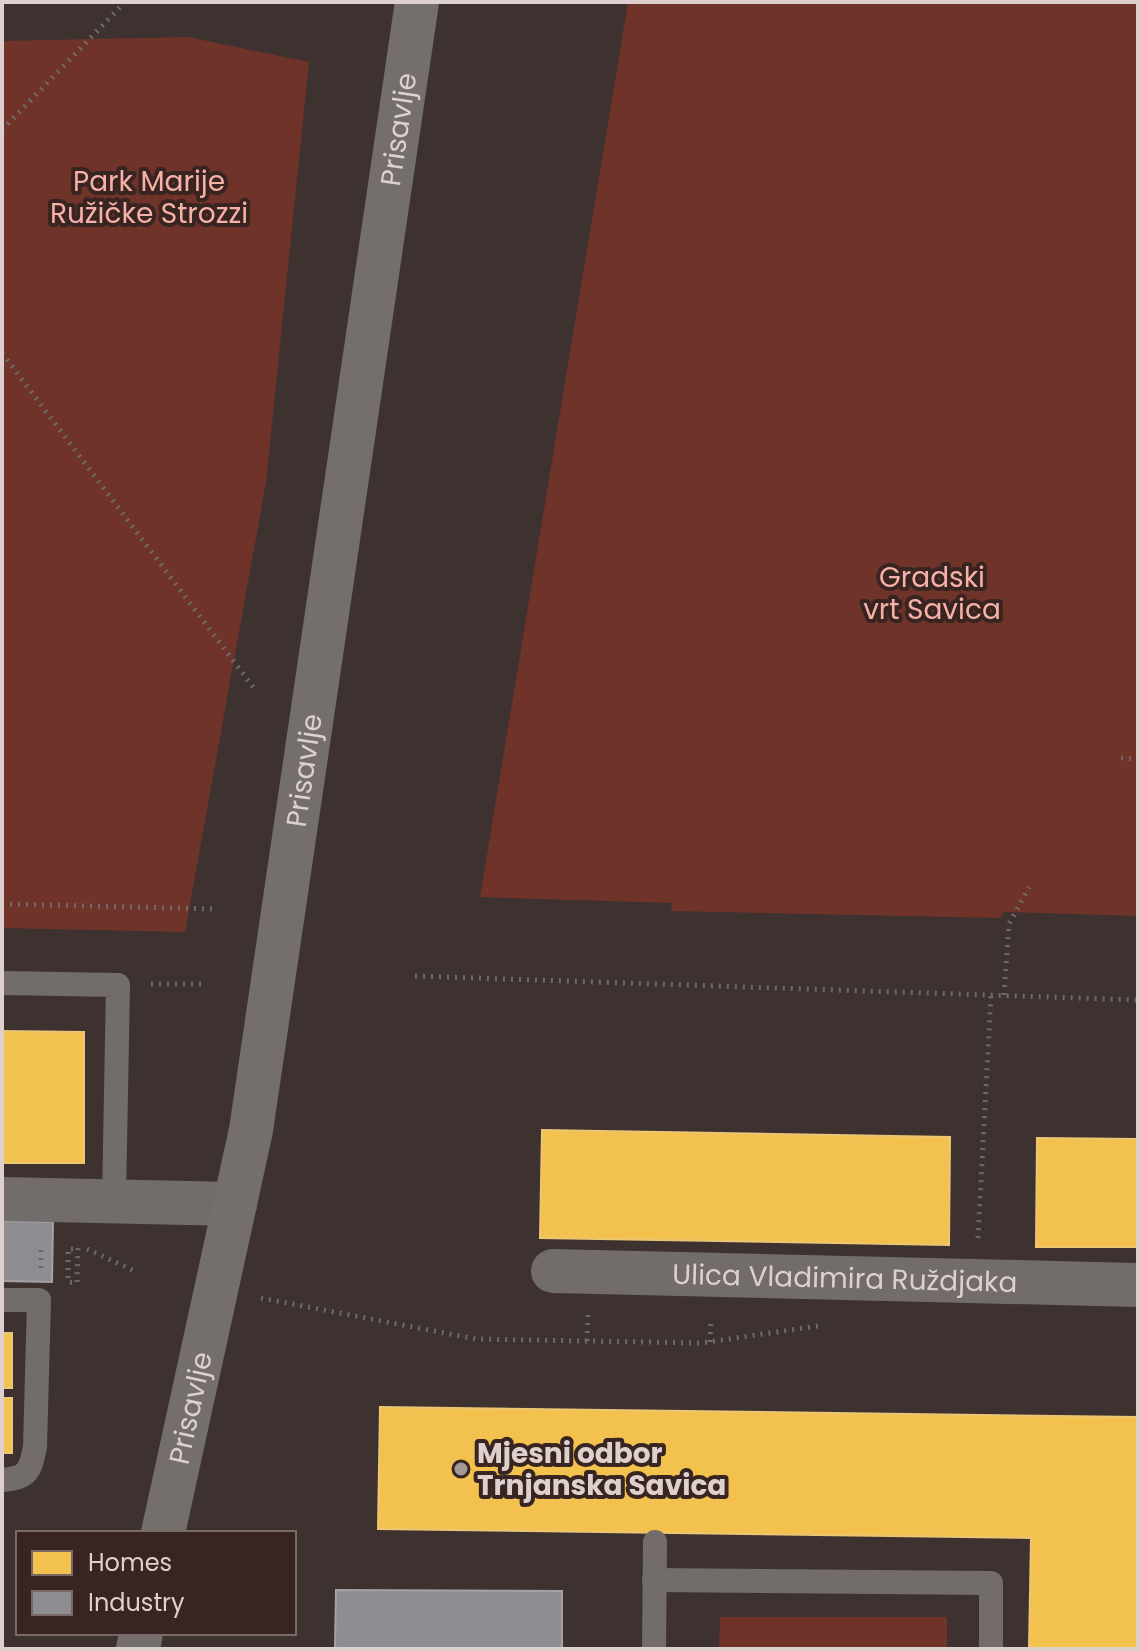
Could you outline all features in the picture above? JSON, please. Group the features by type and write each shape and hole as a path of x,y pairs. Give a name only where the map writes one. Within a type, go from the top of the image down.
{"street":[{"name":"Prisavlje","path":"163,1531 253,1114 417,2"},
{"path":"2,1199 235,1204"},
{"name":"Ulica Vladimira Ruždjaka","path":"553,1271 660,1287 1138,1285"}],"lane":[{"path":"2,983 118,985 114,1201"},
{"path":"2,1300 39,1300 35,1447 31,1465 24,1475 2,1480"},
{"path":"654,1649 655,1542"},
{"path":"654,1580 991,1583 991,1649"}],"path":[{"path":"2,130 125,2"},
{"path":"2,353 253,687"},
{"path":"1121,758 1138,759"},
{"path":"1004,995 1009,924 1029,887"},
{"path":"2,904 216,909"},
{"path":"415,976 1138,1000"},
{"path":"118,985 202,984"},
{"path":"977,1248 991,995"},
{"path":"77,1253 77,1283 68,1282 68,1249 89,1249 137,1272"},
{"path":"269,1299 476,1339 701,1343 828,1324"},
{"path":"710,1327 710,1342"}],"green space":[{"name":"Gradski vrt Savica","path":"628,2 1138,2 1138,916 1004,912 1000,918 671,911 672,903 480,897"},
{"name":"Park Marije Ružičke Strozzi","path":"188,37 309,62 266,482 185,932 2,928 2,41"},
{"path":"720,1617 947,1617 947,1649 719,1649"}],"building: Homes":[{"path":"2,1031 84,1032 84,1163 2,1163"},
{"path":"542,1130 950,1137 949,1245 540,1238"},
{"path":"1037,1138 1138,1139 1138,1247 1036,1247"},
{"path":"2,1333 12,1333 12,1388 2,1388"},
{"path":"2,1398 12,1398 12,1453 2,1453"},
{"path":"380,1407 1138,1417 1138,1649 1029,1649 1031,1538 378,1529"}],"building: Industry":[{"path":"2,1221 53,1222 52,1282 2,1281"},
{"path":"336,1590 562,1591 562,1649 335,1649"}],"place":[{"name":"Mjesni odbor Trnjanska Savica","path":"461,1469"}]}
